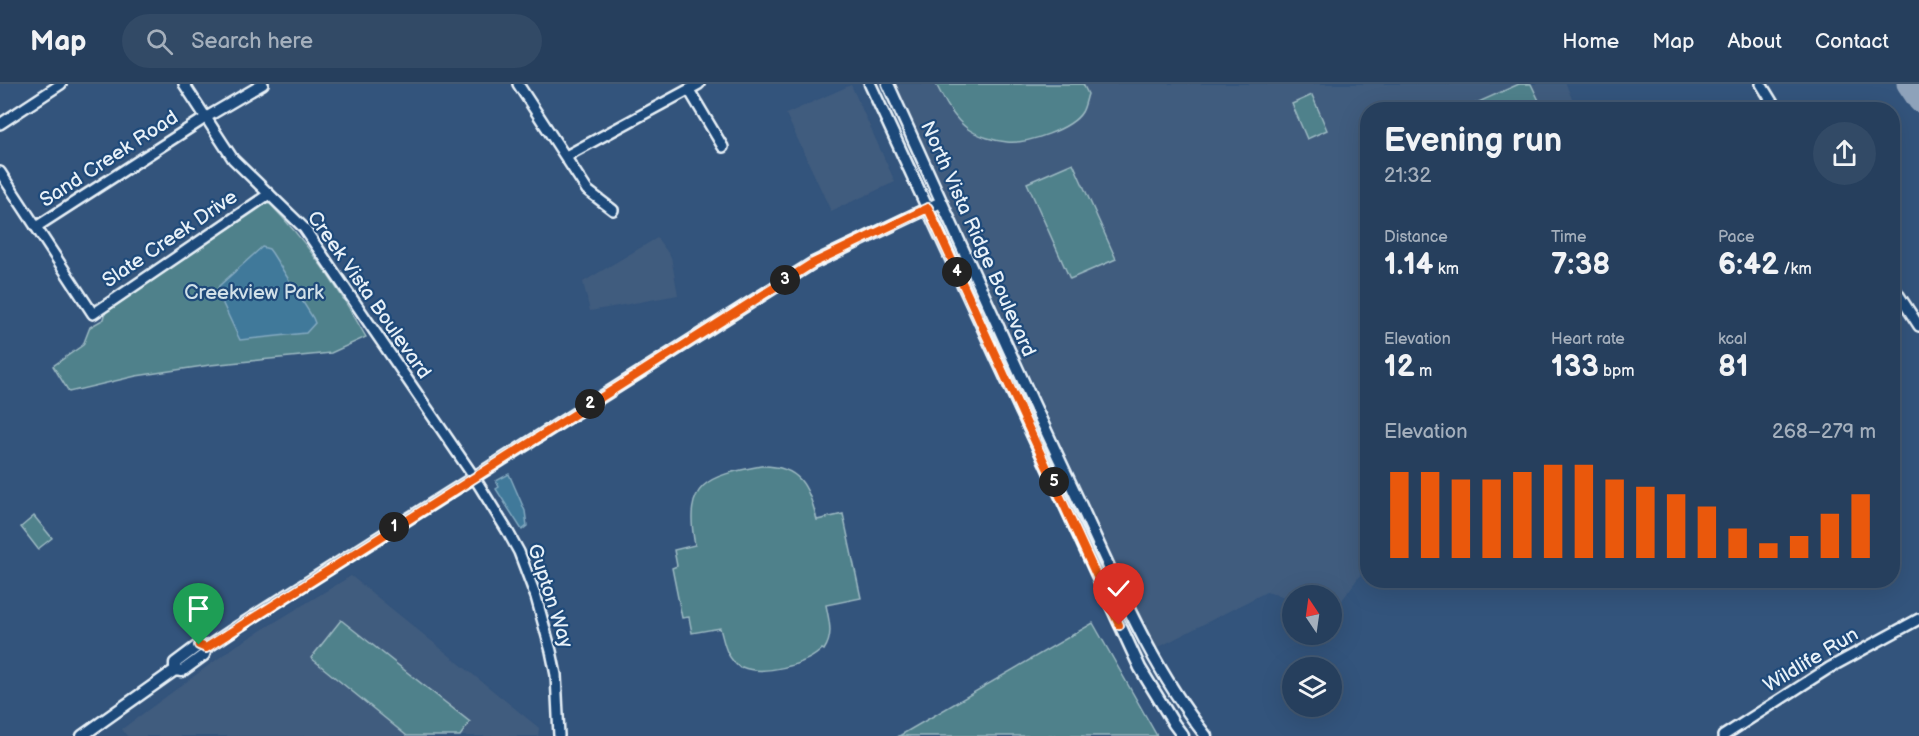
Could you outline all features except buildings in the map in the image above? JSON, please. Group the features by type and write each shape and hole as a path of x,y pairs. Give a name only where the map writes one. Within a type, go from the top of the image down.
{"street":[{"path":"0,124 61,84"},
{"name":"Creek Vista Boulevard","path":"184,84 233,159 304,228 474,477"},
{"name":"Sand Creek Road","path":"36,227 262,84"},
{"path":"518,84 587,190 613,210"},
{"path":"566,156 699,84"},
{"name":"North Vista Ridge Boulevard","path":"870,84 1140,668 1168,716 1183,736"},
{"name":"North Vista Ridge Boulevard","path":"888,84 1020,376 1142,634 1165,678 1186,711 1206,736"},
{"path":"1761,84 1772,102"},
{"path":"688,90 723,147"},
{"path":"0,171 36,227"},
{"name":"Slate Creek Drive","path":"36,227 93,314 268,194"},
{"path":"82,736 175,670 182,670 204,655 206,648 813,263 941,202"},
{"path":"1900,297 1919,326"},
{"name":"Gupton Way","path":"474,477 519,552 536,597 556,675 559,736"},
{"name":"Wildlife Run","path":"1723,736 1828,668 1919,619"}],"shaded area":[{"path":"896,84 1566,84 1573,102 1360,102 1360,575 1342,600 1342,585 1282,585 1282,596 1266,592 1155,649"},
{"path":"1902,84 1919,84 1919,111"},
{"path":"851,85 895,182 831,211 786,114"},
{"path":"657,238 671,257 678,295 590,311 583,282"},
{"path":"262,247 269,249 272,253 313,318 315,323 306,333 240,340 217,291 219,286"},
{"path":"509,474 525,511 527,526 522,530 496,489 499,487 496,481"},
{"path":"351,576 539,728 538,736 127,736 122,729 234,647"}],"green space":[{"path":"936,84 1083,84 1088,94 1082,112 1069,124 1037,138 1007,142 987,138 963,125 953,114"},
{"path":"1519,84 1531,84 1540,102 1478,102"},
{"path":"1312,95 1327,130 1307,139 1292,104"},
{"path":"1073,163 1116,259 1070,279 1027,183"},
{"name":"Creekview Park","path":"266,204 270,204 310,251 366,337 331,353 210,365 136,376 69,392 53,366 83,345 90,327 104,319 106,311"},
{"path":"761,466 785,469 801,480 817,520 843,514 861,598 826,605 830,633 824,650 795,664 761,670 740,668 731,659 720,628 692,633 689,617 682,618 672,568 677,566 674,550 695,545 692,524 693,508 696,495 703,486 726,474"},
{"path":"34,516 52,538 38,549 21,527"},
{"path":"341,620 470,722 460,736 407,736 311,658"},
{"path":"1093,623 1157,736 899,736"}],"taxiway":[{"path":"1907,84 1919,102"}],"route":[{"path":"199,645 206,648 813,263 928,208 1119,625"}]}
